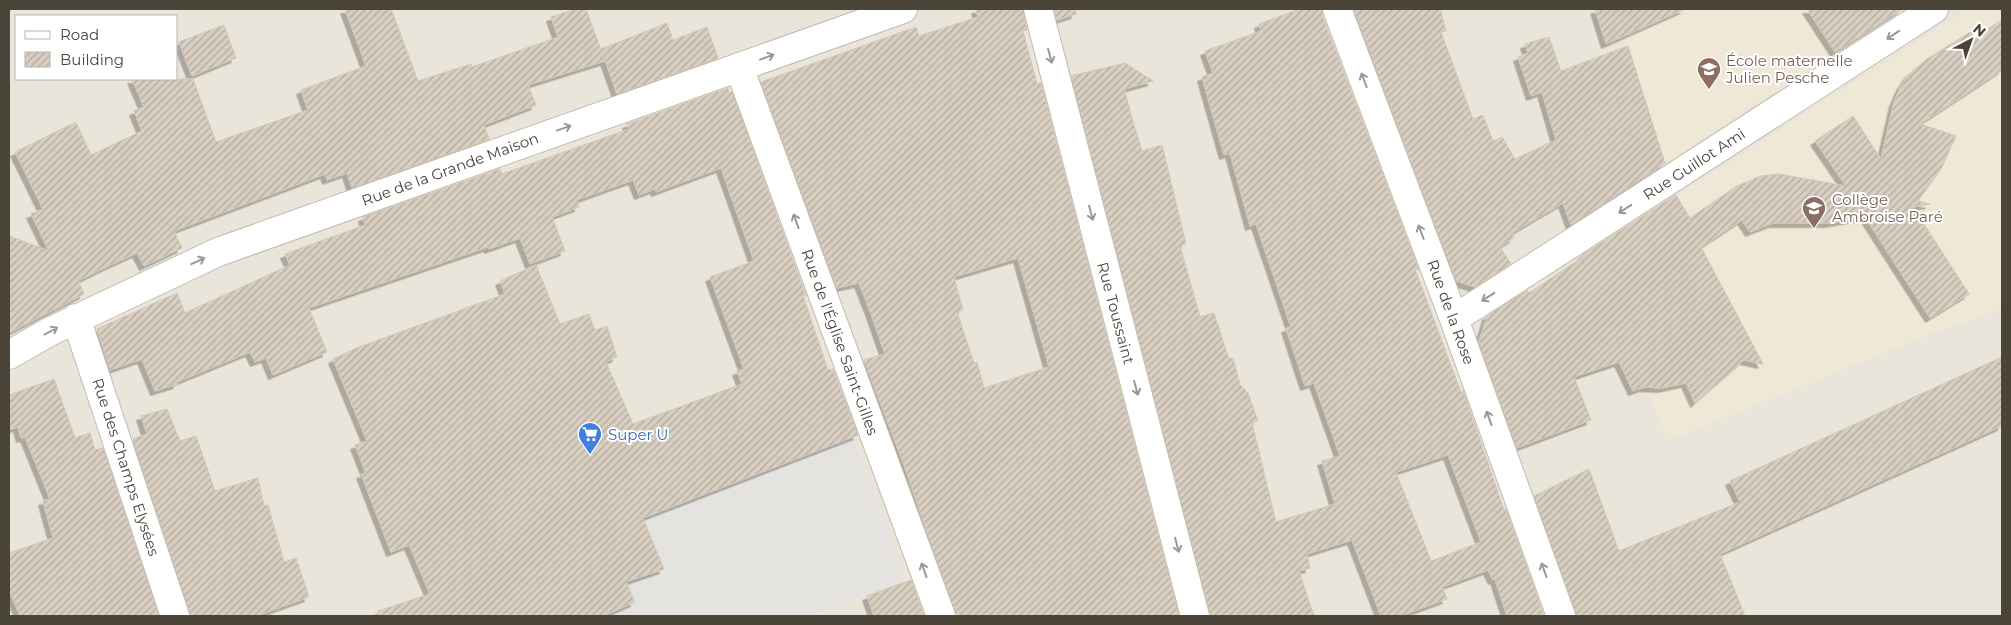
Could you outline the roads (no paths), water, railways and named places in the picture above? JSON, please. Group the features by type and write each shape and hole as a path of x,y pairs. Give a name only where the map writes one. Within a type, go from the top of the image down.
{"street":[{"name":"Rue de la Grande Maison","path":"9,355 76,318 218,252 903,9"},
{"name":"Rue Toussaint","path":"1038,9 1195,616"},
{"name":"Rue de la Rose","path":"1337,9 1454,319 1561,616"},
{"name":"Rue Guillot Ami","path":"1454,319 1934,9"},
{"name":"Rue de l'Église Saint-Gilles","path":"739,67 941,616"},
{"name":"Rue des Champs Elysées","path":"76,318 175,616"}],"place":[{"name":"École maternelle Julien Pesche","path":"1709,90"},
{"name":"Collège Ambroise Paré","path":"1814,229"},
{"name":"Super U","path":"590,455"}]}
